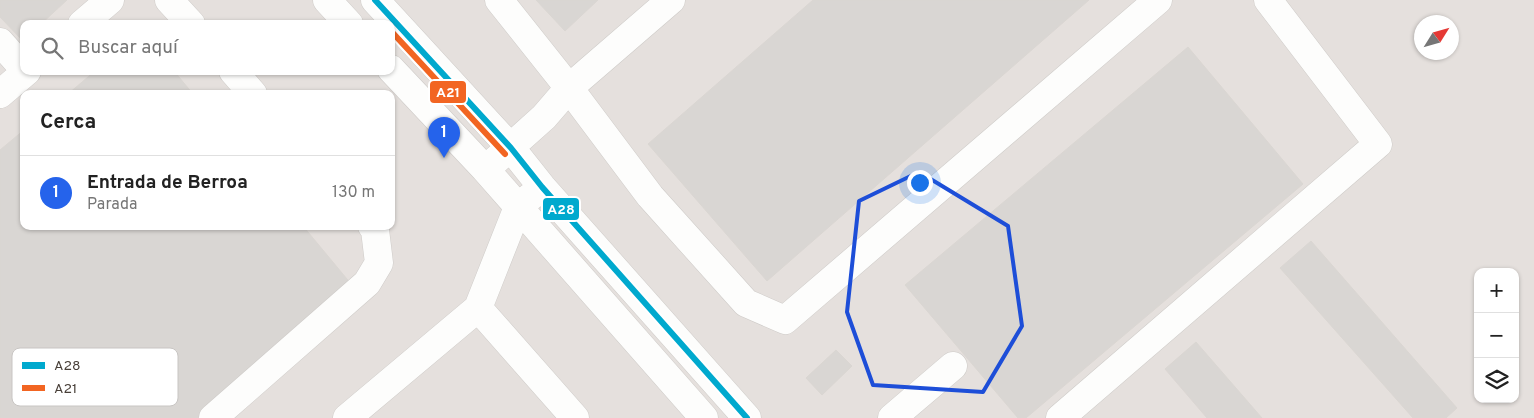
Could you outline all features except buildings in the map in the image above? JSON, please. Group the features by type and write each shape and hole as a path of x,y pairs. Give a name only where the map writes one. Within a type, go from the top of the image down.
{"street":[{"path":"87,20 110,0"},
{"path":"169,0 187,20"},
{"path":"327,0 345,20"},
{"path":"375,0 393,20"},
{"path":"499,0 569,88 650,196 746,303 785,320 1158,0"},
{"path":"485,169 544,117 569,88 671,0"},
{"path":"1060,418 1378,144 1268,0"},
{"path":"395,22 511,148 542,186 747,418"},
{"path":"0,42 20,64"},
{"path":"395,73 485,169 704,418"},
{"path":"0,94 21,75"},
{"path":"236,75 250,90"},
{"path":"347,418 478,308 518,207 542,186"},
{"path":"213,418 367,283 379,263 375,230"},
{"path":"478,308 575,418"},
{"path":"892,418 953,366"}],"highlighted area":[{"path":"919,172 1008,226 1022,326 983,392 873,385 847,312 859,201"}],"shaded area":[{"path":"0,0 1534,0 1534,418 0,418"}],"transit line":[{"name":"A28","path":"375,0 393,20"},
{"name":"A28","path":"395,22 511,148 542,187 747,418"},
{"name":"A21","path":"395,35 505,154"}],"place":[{"name":"Entrada de Berroa","path":"444,158"}]}
